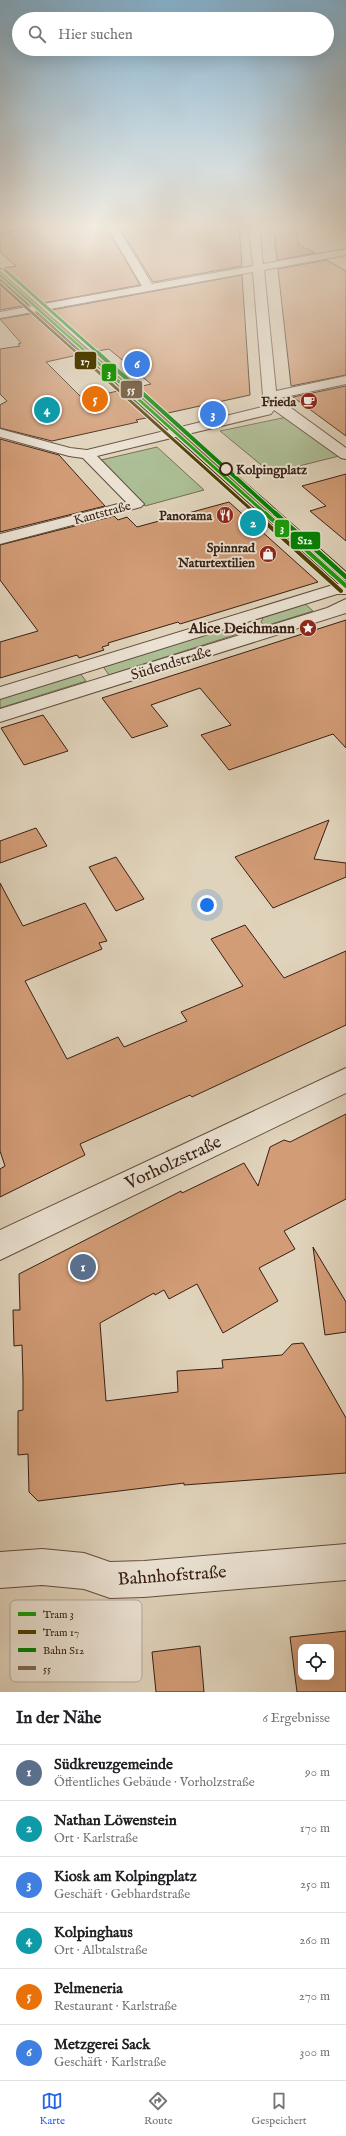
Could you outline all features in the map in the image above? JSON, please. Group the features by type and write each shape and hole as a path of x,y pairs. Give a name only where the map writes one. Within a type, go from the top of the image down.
{"main road":[{"path":"36,304 346,581"}],"street":[{"path":"0,314 62,304"},
{"path":"0,433 69,452 87,454 266,411 270,399 261,304"},
{"path":"270,399 346,380"},
{"path":"270,399 346,455"},
{"name":"Kantstraße","path":"0,539 136,504 87,454"},
{"name":"Südendstraße","path":"0,693 336,589 346,589"},
{"name":"Südendstraße","path":"0,716 342,609 346,604"},
{"path":"247,616 264,634"},
{"path":"85,666 100,685"},
{"name":"Vorholzstraße","path":"0,1245 346,1080"},
{"name":"Bahnhofstraße","path":"0,1570 42,1566 84,1571 110,1580 144,1579 346,1562"}],"green space":[{"path":"287,417 339,456 271,473 220,431"},
{"path":"157,447 204,490 145,506 101,460"},
{"path":"304,603 313,611 265,626 261,622 264,616"},
{"path":"220,628 245,629 247,631 109,675 102,665"},
{"path":"79,672 86,681 0,708 0,696"}],"building":[{"path":"0,304 28,305 0,310"},
{"path":"85,304 244,304 250,395 168,413 138,387 151,384 109,349 98,351 52,310"},
{"path":"282,304 346,304 346,375 291,386"},
{"path":"36,313 82,354 46,362 83,399 122,390 151,417 136,420 138,422 52,441 0,428 0,405 7,401 0,394 0,349 20,346 18,344 21,343 0,319"},
{"path":"346,386 346,436 293,397"},
{"path":"0,439 59,455 105,506 0,532"},
{"path":"346,474 346,541 310,511 326,506 302,486"},
{"path":"229,502 318,582 180,624 178,622 108,643 109,645 102,647 104,650 79,658 77,655 0,678 0,642 38,631 0,580 0,545 114,516 118,520 127,517 137,527"},
{"path":"346,620 346,748 333,734 229,770 201,735 231,725 200,688 151,705 168,726 132,738 102,698"},
{"path":"43,715 68,751 24,765 1,728"},
{"path":"329,820 314,859 346,863 346,877 273,908 235,857"},
{"path":"36,828 47,846 0,863 0,841"},
{"path":"116,857 144,899 116,911 89,867"},
{"path":"0,883 23,926 85,903 107,941 99,943 102,949 25,981 67,1059 118,1037 124,1047 187,1021 181,1012 243,986 211,939 245,925 284,978 346,951 346,1025 192,1097 190,1095 80,1144 85,1155 0,1197 0,1169 5,1166 0,1151"},
{"path":"346,1114 346,1199 284,1231 295,1249 259,1268 278,1301 223,1333 197,1284 169,1299 164,1290 155,1295 154,1293 100,1323 106,1401 178,1392 177,1371 223,1368 222,1360 282,1355 292,1344 303,1343 346,1418 346,1473 184,1485 184,1483 38,1501 29,1492 28,1454 18,1455 18,1411 23,1410 22,1345 14,1346 13,1310 20,1310 19,1274 181,1191 182,1193 244,1163 258,1186 270,1147 284,1140 290,1142"},
{"path":"313,1247 346,1302 346,1332 325,1335"},
{"path":"346,1631 346,1692 297,1692 290,1637"},
{"path":"200,1646 204,1692 156,1692 152,1652"}],"tram line":[{"name":"17","path":"22,304 341,591"},
{"name":"3","path":"32,304 346,586"}],"rail line":[{"name":"S12","path":"43,304 346,577"}],"transit line":[{"name":"55","path":"36,304 346,581"}],"place":[{"name":"Metzgerei Sack","path":"137,364"},
{"name":"Pelmeneria","path":"95,399"},
{"name":"Frieda","path":"309,401"},
{"name":"Kolpinghaus","path":"47,410"},
{"name":"Kiosk am Kolpingplatz","path":"213,414"},
{"name":"Kolpingplatz","path":"226,469"},
{"name":"Panorama","path":"225,515"},
{"name":"Nathan Löwenstein","path":"253,523"},
{"name":"Spinnrad Naturtextilien","path":"268,554"},
{"name":"Alice Deichmann","path":"308,628"},
{"name":"Südkreuzgemeinde","path":"83,1267"}]}
